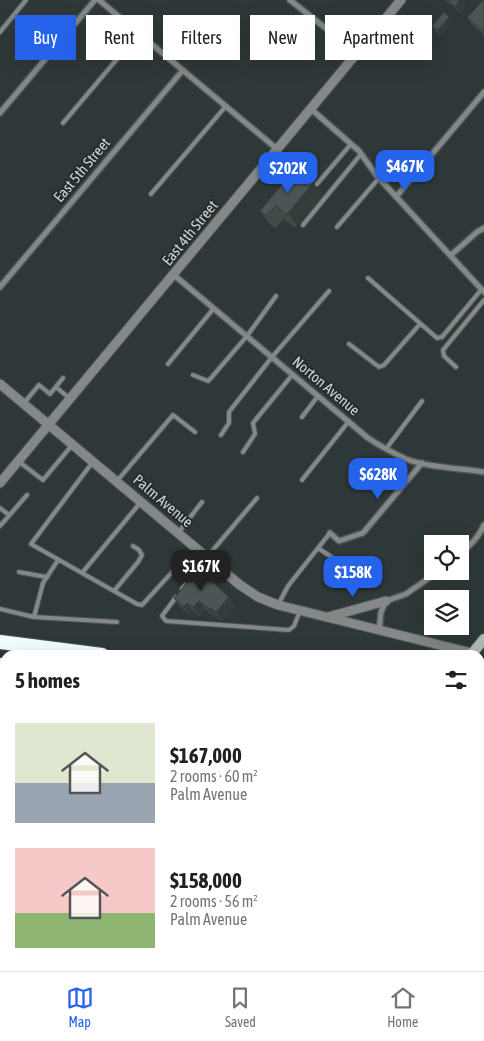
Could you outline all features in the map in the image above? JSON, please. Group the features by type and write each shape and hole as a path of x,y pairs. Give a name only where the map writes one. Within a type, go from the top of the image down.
{"highway":[{"path":"0,642 63,650"}],"street":[{"path":"0,113 95,0"},
{"path":"99,0 117,15"},
{"path":"290,0 325,28"},
{"name":"East 4th Street","path":"388,15 401,0"},
{"path":"153,45 278,148"},
{"name":"East 4th Street","path":"0,483 350,60"},
{"name":"East 5th Street","path":"0,286 183,70"},
{"path":"396,197 484,92"},
{"path":"311,109 361,154 379,178 483,291"},
{"path":"451,255 484,228"},
{"name":"Norton Avenue","path":"174,275 368,438 406,459 484,472"},
{"name":"Palm Avenue","path":"0,384 74,444 240,586 258,597 278,605 456,650"},
{"path":"330,533 339,541 364,533 422,463"},
{"path":"469,546 481,532 484,525"},
{"path":"327,618 406,594 426,580"},
{"path":"378,631 381,612 386,601"}],"lane":[{"path":"0,32 26,0"},
{"path":"63,123 116,60"},
{"path":"151,194 226,106"},
{"path":"317,184 351,144"},
{"path":"303,225 361,154"},
{"path":"337,228 379,178"},
{"path":"368,278 437,338 442,337 483,291"},
{"path":"221,435 229,423 229,412 272,357 329,291"},
{"path":"193,375 208,381 247,336 276,296"},
{"path":"456,367 444,356 443,350 484,300"},
{"path":"168,364 214,308"},
{"path":"349,344 379,368 384,365 420,324"},
{"path":"243,452 255,434 254,422 293,374"},
{"path":"24,403 39,385 50,394 63,378"},
{"path":"56,387 70,399"},
{"path":"302,417 318,396"},
{"path":"386,449 422,400"},
{"path":"117,481 173,415 195,432"},
{"path":"302,480 349,421"},
{"path":"18,462 43,480 74,444"},
{"path":"93,461 31,544 114,592 142,605 195,547"},
{"path":"0,526 27,494"},
{"path":"257,498 206,557 162,616 166,621 289,630 294,626 300,610"},
{"path":"82,573 141,501"},
{"path":"178,533 202,502"},
{"path":"0,508 9,515"},
{"path":"278,605 288,586 330,533"},
{"path":"114,592 142,555 133,546"},
{"path":"318,548 334,558"},
{"path":"34,616 42,583 58,560"},
{"path":"19,572 46,577"},
{"path":"0,608 34,616 117,622"}],"building":[{"path":"448,0 460,0 455,6"},
{"path":"483,0 484,30 483,31 467,18"},
{"path":"444,12 449,17 438,30 432,26"},
{"path":"295,169 313,183 288,213 286,214 276,206 266,216 260,211"},
{"path":"198,569 229,597 216,612 199,601 193,607 187,603 184,607 174,598 187,583 183,580 191,571 195,574"}]}
